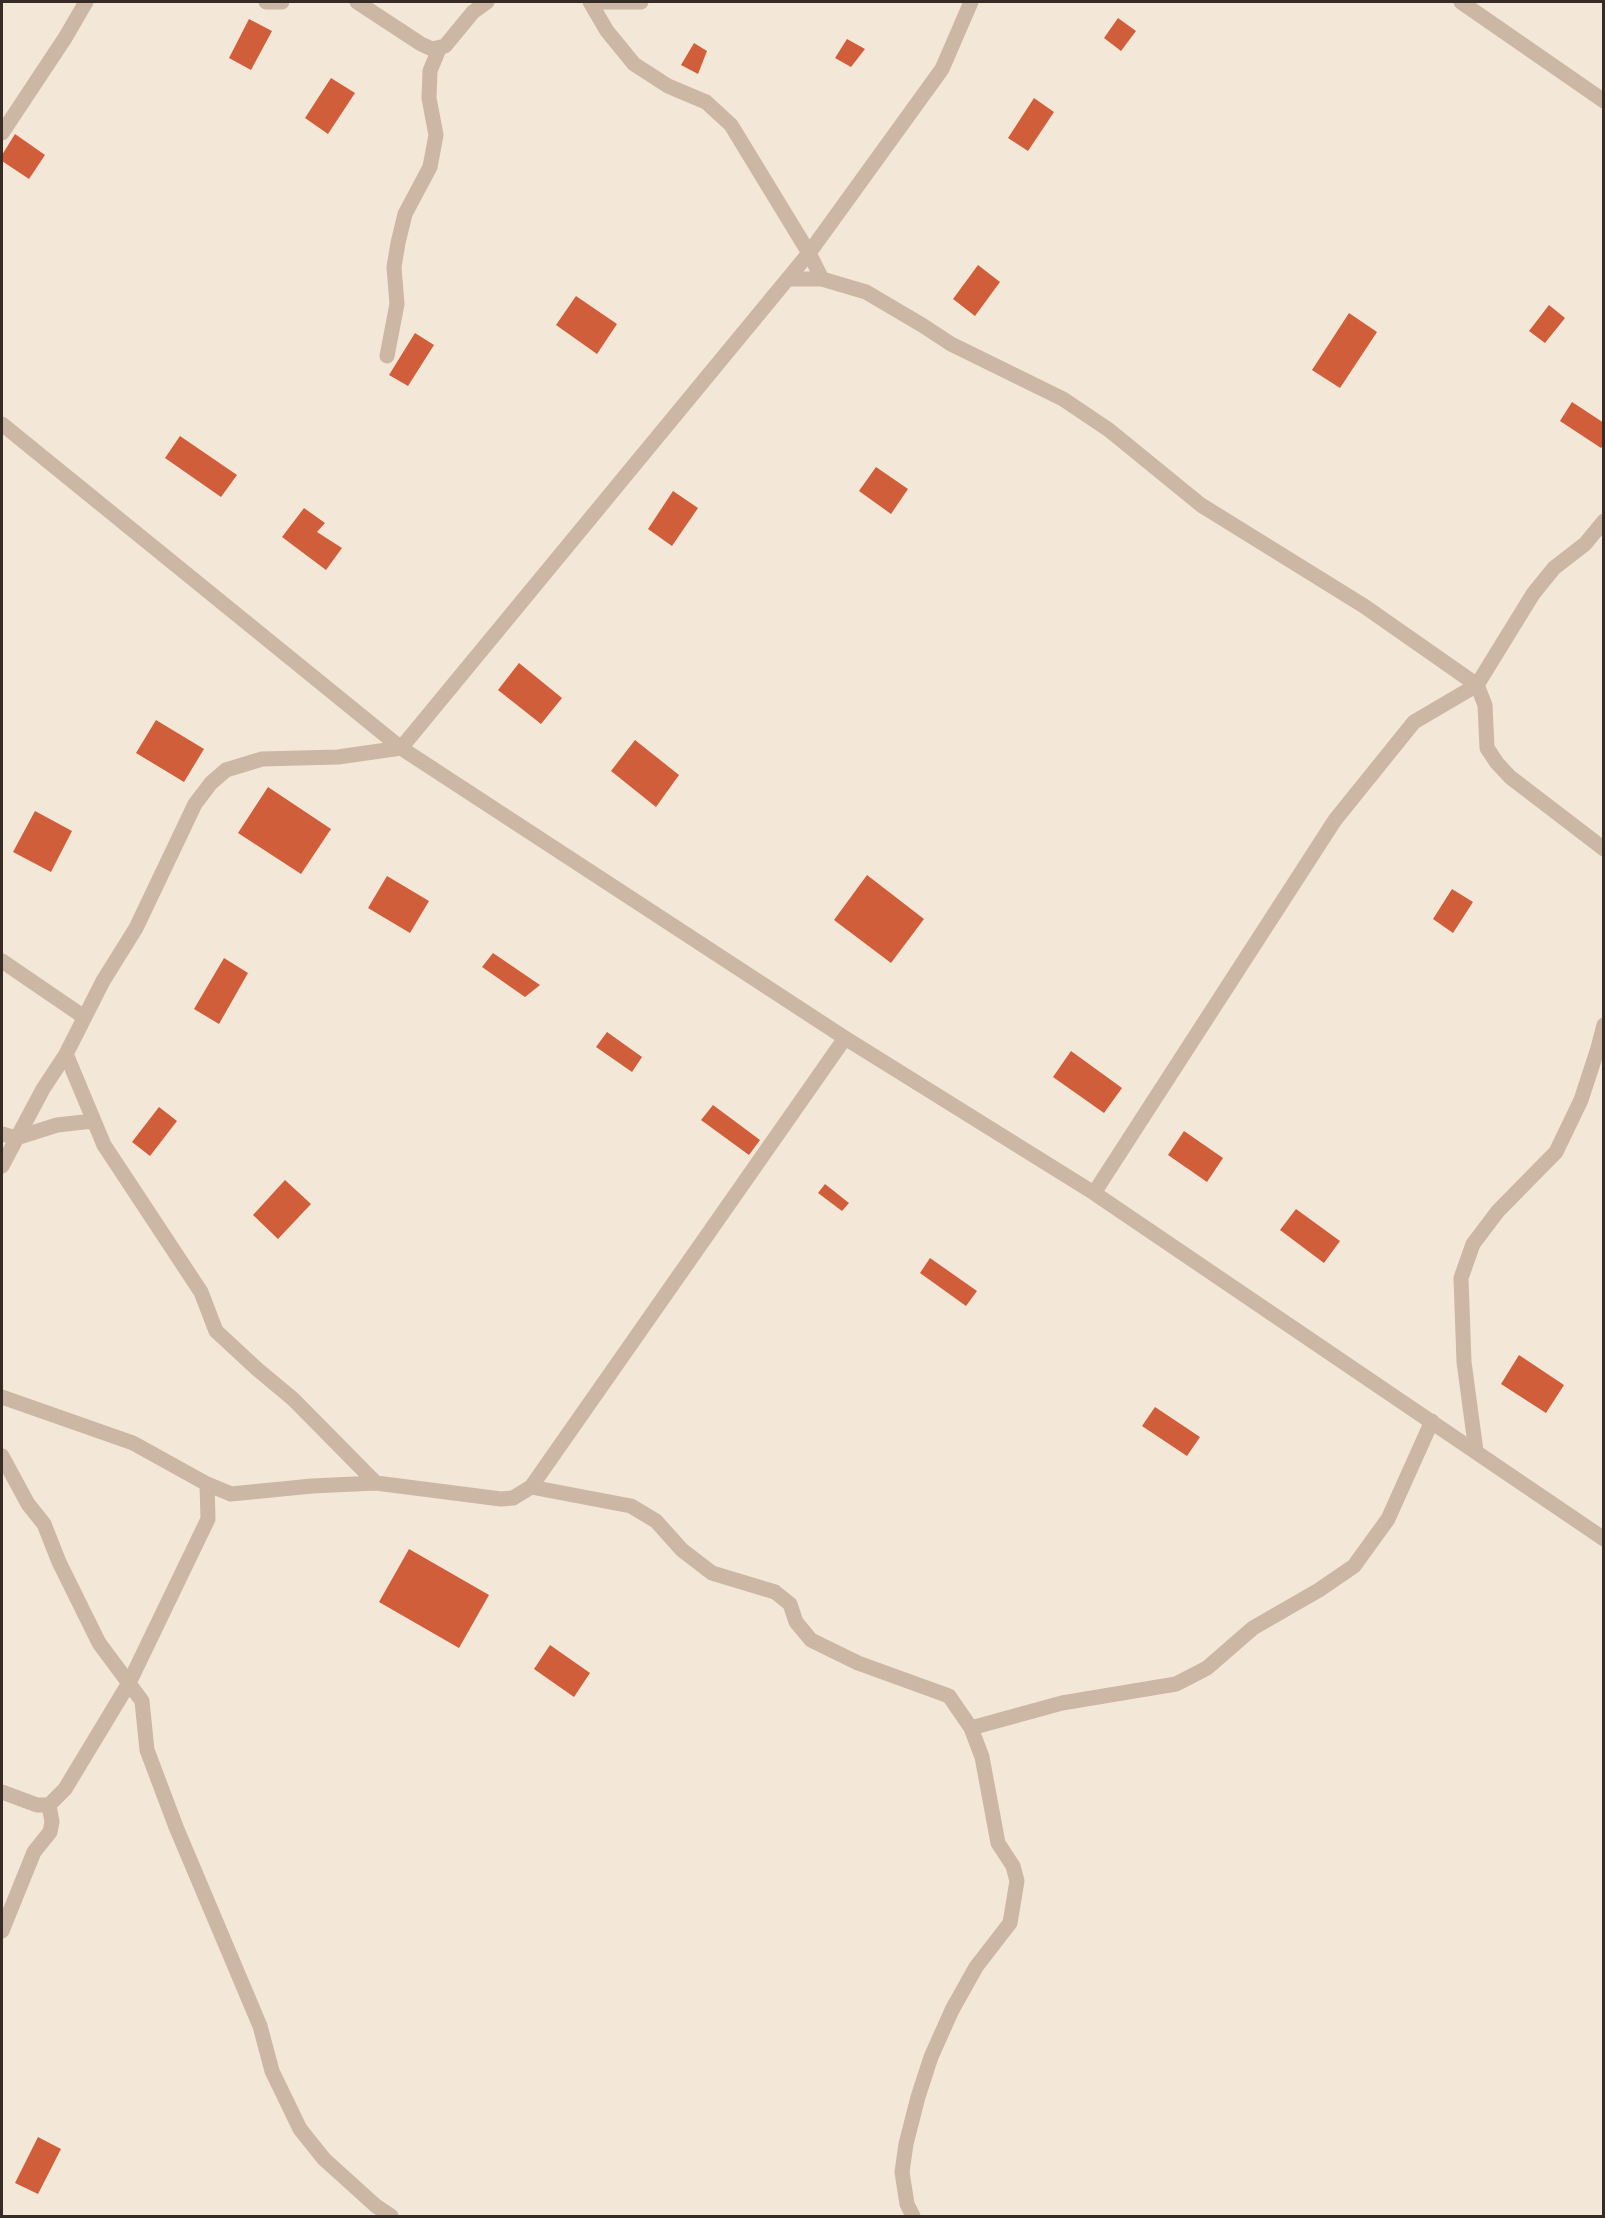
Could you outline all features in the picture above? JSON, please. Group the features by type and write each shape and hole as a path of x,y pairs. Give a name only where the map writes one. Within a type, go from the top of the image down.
{"street":[{"path":"2,133 65,39 86,2"},
{"path":"266,2 282,2"},
{"path":"357,2 432,49 445,46 473,12 487,2"},
{"path":"590,2 608,31 634,64 668,86 706,102 731,125 809,253 822,279"},
{"path":"594,2 641,2"},
{"path":"2,1166 9,1136 66,1054 103,981 136,928 195,804 211,783 226,770 262,759 338,757 401,748 809,253 942,69 971,2"},
{"path":"1461,2 1604,101"},
{"path":"387,356 397,304 394,267 398,243 405,214 430,167 436,135 429,98 430,71 439,49"},
{"path":"788,279 822,279 866,292 951,345 1064,399 1108,429 1201,504 1364,606 1477,685 1485,705 1487,748 1497,763 1510,777 1604,849"},
{"path":"2,424 401,748 845,1038 1095,1192 1604,1539"},
{"path":"1095,1192 1335,820 1414,722 1477,685 1533,594 1554,568 1585,544 1604,520"},
{"path":"2,961 84,1017"},
{"path":"1476,1451 1464,1362 1461,1278 1473,1244 1498,1211 1556,1152 1581,1100 1604,1025"},
{"path":"2,1397 133,1443 207,1484 231,1494 312,1486 376,1483 501,1499 513,1498 531,1487 845,1038"},
{"path":"66,1054 104,1145 201,1292 216,1331 293,1399 376,1483"},
{"path":"9,1136 57,1125 93,1121"},
{"path":"971,1728 1062,1703 1176,1684 1207,1668 1253,1628 1319,1590 1354,1566 1388,1519 1432,1421"},
{"path":"2,1456 28,1504 44,1524 58,1562 99,1643 142,1701 147,1750 176,1827 260,2026 272,2071 300,2129 324,2159 391,2217"},
{"path":"207,1484 208,1519"},
{"path":"531,1487 631,1506 656,1521 682,1550 712,1573 776,1592 790,1604 796,1622 811,1640 858,1663 949,1696 971,1728 982,1757 999,1843 1013,1866 1017,1881 1010,1923 976,1967 952,2010 931,2057 918,2097 906,2144 902,2172 907,2204 913,2217"},
{"path":"2,1792 37,1805 49,1805 65,1789 129,1683 208,1519 231,1494"},
{"path":"2,1931 34,1852 50,1832 52,1822 49,1805"}],"building":[{"path":"1118,18 1136,31 1121,51 1104,38"},
{"path":"249,19 272,31 251,70 229,58"},
{"path":"847,39 865,49 851,67 835,58"},
{"path":"694,43 707,51 698,74 681,65"},
{"path":"331,78 355,93 328,134 305,118"},
{"path":"1034,98 1054,112 1028,151 1008,138"},
{"path":"15,134 45,155 29,179 2,161 2,155"},
{"path":"978,265 1000,282 975,316 953,299"},
{"path":"576,296 617,324 597,354 556,325"},
{"path":"1549,305 1565,318 1545,343 1529,331"},
{"path":"1349,313 1377,332 1340,388 1312,370"},
{"path":"415,333 434,345 408,386 389,375"},
{"path":"1572,402 1604,423 1604,444 1601,448 1560,421"},
{"path":"180,436 237,475 221,497 165,458"},
{"path":"876,467 908,489 891,514 859,491"},
{"path":"673,491 698,508 672,546 648,529"},
{"path":"304,508 325,523 317,532 342,548 326,570 282,537"},
{"path":"519,663 562,698 541,724 498,690"},
{"path":"156,720 204,749 184,782 136,753"},
{"path":"635,740 679,775 656,807 611,771"},
{"path":"268,787 331,829 301,874 238,833"},
{"path":"35,811 72,831 51,872 13,852"},
{"path":"867,875 924,919 891,963 834,920"},
{"path":"387,876 429,901 410,933 368,908"},
{"path":"1452,889 1473,902 1453,933 1433,919"},
{"path":"493,953 540,985 525,997 482,967"},
{"path":"224,958 248,973 219,1024 194,1009"},
{"path":"607,1032 642,1057 632,1072 596,1047"},
{"path":"1071,1051 1122,1088 1104,1113 1053,1077"},
{"path":"713,1105 760,1140 749,1155 701,1120"},
{"path":"159,1107 177,1121 150,1156 132,1142"},
{"path":"1184,1131 1223,1158 1207,1182 1168,1155"},
{"path":"285,1180 311,1204 278,1239 253,1215"},
{"path":"825,1184 849,1203 842,1211 818,1193"},
{"path":"1296,1209 1340,1241 1324,1263 1280,1230"},
{"path":"930,1258 977,1291 966,1306 920,1273"},
{"path":"1519,1355 1564,1385 1546,1413 1501,1384"},
{"path":"1155,1407 1200,1437 1187,1456 1142,1426"},
{"path":"409,1549 489,1595 459,1648 379,1602"},
{"path":"550,1645 590,1673 574,1697 534,1669"},
{"path":"38,2137 61,2149 38,2194 15,2183"}]}
